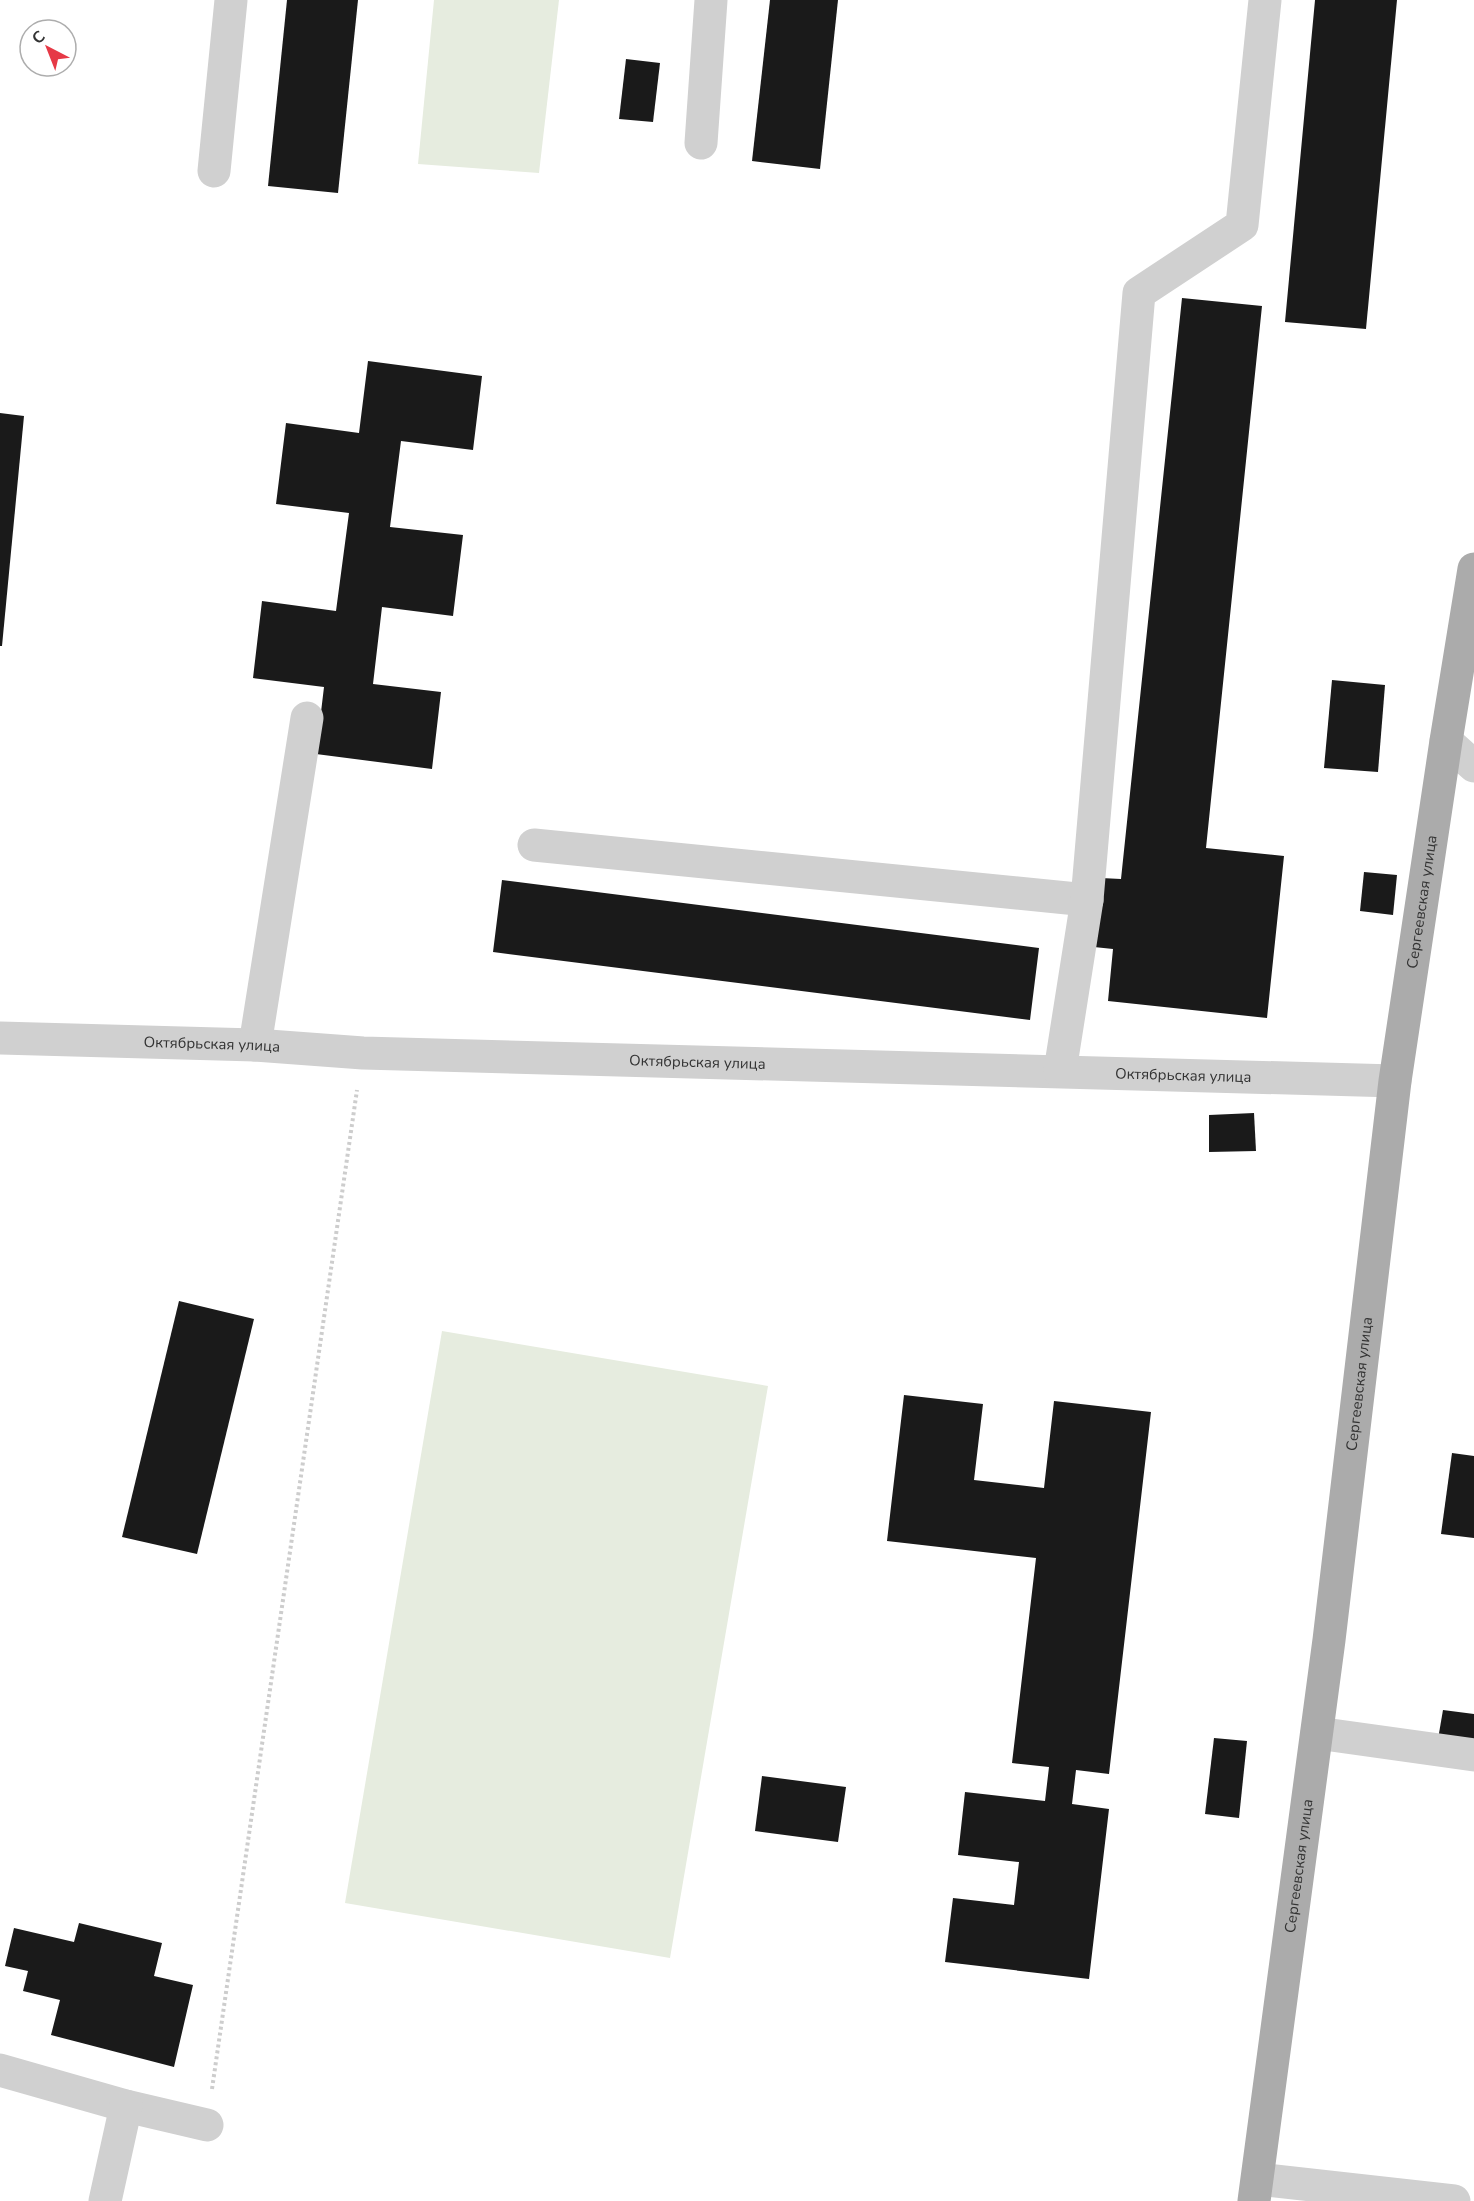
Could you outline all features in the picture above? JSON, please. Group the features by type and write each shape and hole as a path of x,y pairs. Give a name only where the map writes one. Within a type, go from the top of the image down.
{"main road":[{"name":"Сергеевская улица","path":"1256,2190 1317,1733 1395,1081 1460,743 1474,569"}],"street":[{"path":"214,171 231,0"},
{"path":"701,143 711,0"},
{"path":"1060,1071 1087,900 1139,293 1242,225 1266,0"},
{"path":"255,1045 307,718"},
{"path":"1460,743 1474,766"},
{"path":"534,845 1087,900"},
{"name":"Октябрьская улица","path":"0,1038 255,1045 363,1053 1395,1081"},
{"path":"1317,1733 1474,1755"},
{"path":"0,2070 126,2106 207,2125"},
{"path":"105,2201 126,2106"},
{"path":"1256,2190 1454,2201"}],"path":[{"path":"207,2125 363,1053"}],"shaded area":[{"path":"434,0 559,0 539,173 418,164"},
{"path":"442,1331 768,1386 670,1958 345,1903"}],"building":[{"path":"287,0 358,0 338,193 268,186"},
{"path":"770,0 838,0 820,169 752,161"},
{"path":"1315,0 1397,0 1366,329 1285,322"},
{"path":"626,59 660,63 653,122 619,119"},
{"path":"1182,298 1262,306 1206,848 1284,856 1267,1018 1108,1001 1113,949 1094,947 1101,878 1121,879"},
{"path":"368,361 482,376 473,450 401,441 390,527 463,535 453,616 382,607 373,684 441,692 432,769 316,754 324,687 253,678 262,601 336,611 349,513 276,504 286,423 359,433"},
{"path":"0,413 24,416 2,646 0,646"},
{"path":"1332,680 1385,685 1378,772 1324,768"},
{"path":"1364,872 1397,875 1393,915 1360,911"},
{"path":"502,880 1039,948 1030,1020 493,952"},
{"path":"1254,1113 1256,1151 1209,1152 1209,1115"},
{"path":"179,1301 254,1319 197,1554 122,1537"},
{"path":"904,1395 983,1404 974,1480 1044,1488 1054,1401 1151,1412 1109,1774 1076,1770 1072,1804 1109,1809 1089,1979 945,1962 953,1898 1014,1905 1019,1862 958,1855 965,1792 1045,1801 1049,1767 1012,1763 1036,1558 887,1541"},
{"path":"1452,1453 1474,1456 1474,1538 1441,1534"},
{"path":"1443,1710 1474,1714 1474,1745 1438,1739"},
{"path":"1214,1738 1247,1741 1239,1818 1205,1814"},
{"path":"762,1776 846,1787 838,1842 755,1831"},
{"path":"79,1923 162,1943 154,1976 193,1985 174,2067 51,2035 60,2000 23,1991 28,1971 5,1966 14,1928 74,1942"}]}
